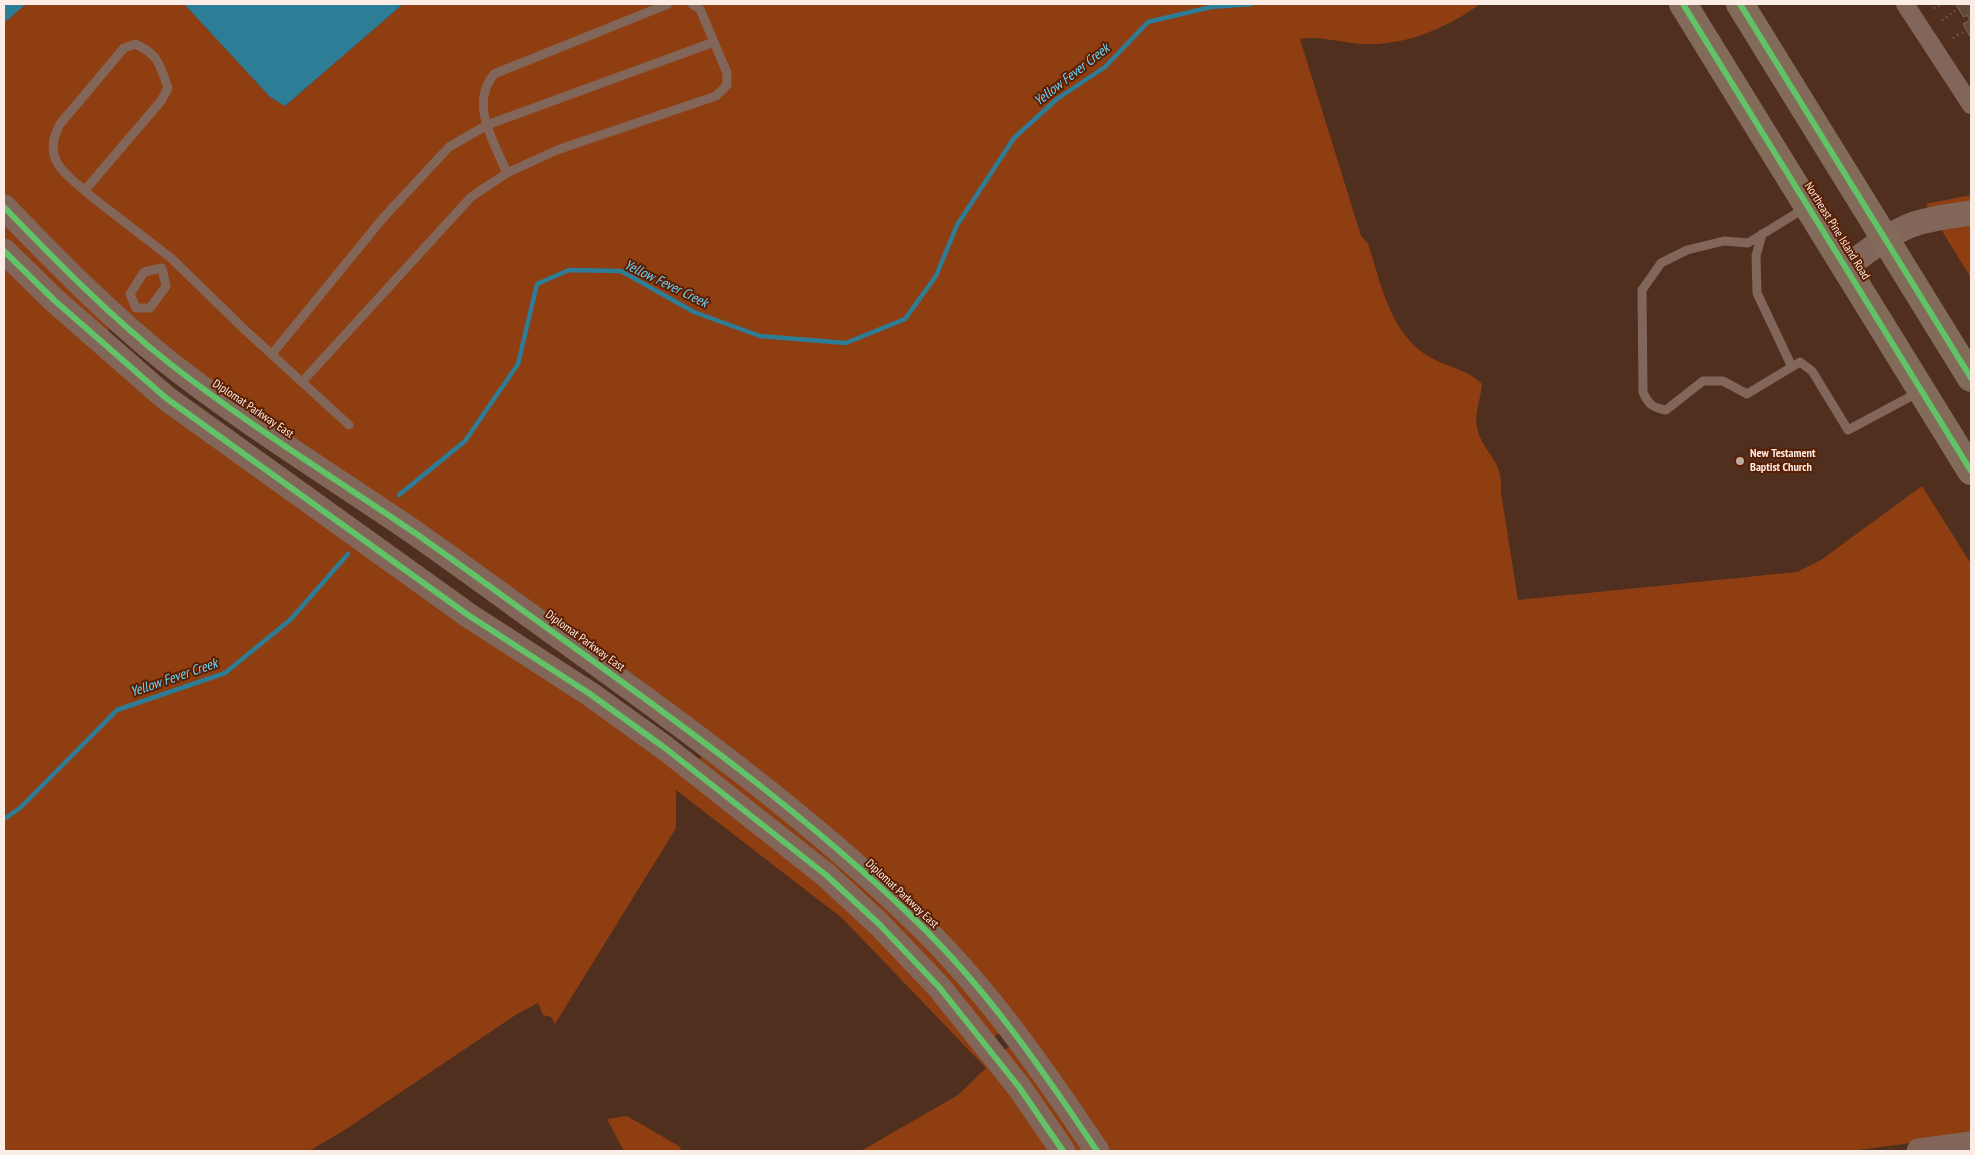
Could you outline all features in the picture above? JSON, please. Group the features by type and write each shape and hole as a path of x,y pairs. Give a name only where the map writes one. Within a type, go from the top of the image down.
{"main road":[{"name":"Northeast Pine Island Road","path":"1683,4 1971,471"},
{"path":"1740,4 1971,378"},
{"name":"Diplomat Parkway East","path":"4,207 130,316 168,362 418,536 694,734 816,830 914,918 981,991 1039,1065 1097,1151"},
{"path":"1846,267 1884,239 1912,224 1971,213"},
{"path":"4,251 106,346 166,398 305,496 468,615 590,694 677,758 826,875 940,987 990,1050 1063,1151"},
{"path":"106,346 130,316"},
{"path":"677,758 694,734"},
{"path":"990,1050 1014,1033"},
{"path":"1918,1151 1971,1144"}],"street":[{"path":"1905,4 1971,105"}],"lane":[{"path":"507,173 487,125 482,98 485,84 494,74 668,4"},
{"path":"302,382 471,196 507,173 557,150 716,96 726,85 727,73 700,9 692,4"},
{"path":"272,354 383,218 449,147 487,125 714,42"},
{"path":"85,190 161,101 168,88 159,64 150,50 135,44 124,48 60,124 53,137 52,152 57,165 85,190 171,258 349,425"},
{"path":"1808,206 1748,243 1724,241 1687,250 1661,263 1642,290 1643,392 1647,401 1654,409 1666,410 1703,381 1723,381 1747,394 1800,362 1812,371 1848,430 1922,390"},
{"path":"1762,234 1756,256 1757,293 1792,367"},
{"path":"162,268 166,286 150,308 130,316 130,294 144,272 162,268 171,258"}],"path":[{"path":"1934,8 1942,4"},
{"path":"1942,20 1959,8"},
{"path":"1953,38 1966,30"}],"shaded area":[{"path":"26,4 184,4 270,97 285,106 403,4 1480,4 1441,27 1395,42 1365,44 1316,38 1300,39 1361,236 1368,244 1383,291 1396,321 1404,334 1428,356 1463,371 1482,384 1476,422 1483,444 1499,472 1518,600 1797,572 1821,560 1922,486 1971,564 1971,1135 1850,1151 1108,1151 920,912 174,356 4,195 4,23"},
{"path":"1971,195 1971,205 1930,211 1926,204"},
{"path":"4,220 112,325 105,334 4,239"},
{"path":"1971,221 1971,278 1939,226"},
{"path":"4,263 819,881 932,992 1053,1151 861,1151 958,1095 986,1068 842,918 676,790 676,828 555,1024 551,1017 543,1015 538,1003 517,1014 343,1131 309,1151 4,1151"},
{"path":"704,753 907,924 1001,1032 992,1038 697,763"},
{"path":"1012,1045 1087,1151 1074,1151 1002,1052"},
{"path":"627,1116 679,1146 682,1151 624,1151 607,1119"}],"water":[{"path":"4,4 26,4 4,23"},
{"path":"184,4 403,4 285,106 270,97"}],"building":[{"path":"1956,4 1971,4 1971,38 1963,24 1970,20 1967,15 1964,17"}],"waterway":[{"name":"Yellow Fever Creek","path":"399,495 465,441 518,364 537,284 569,270 621,271 694,312 760,336 846,343 905,319 936,276 957,225 1014,138 1057,99 1105,67 1148,22 1211,7 1252,4"},
{"name":"Yellow Fever Creek","path":"4,819 20,808 117,710 225,673 290,620 348,554"}],"cycle path":[{"path":"1683,4 1971,471"},
{"path":"1740,4 1971,378"},
{"path":"4,207 105,307 169,363 259,429 415,533 619,680 748,776 832,845 912,917 964,971 1011,1029 1097,1151"},
{"path":"4,251 54,300 166,398 468,615 590,694 665,748 826,875 879,924 939,987 1019,1087 1063,1151"}],"place":[{"name":"New Testament Baptist Church","path":"1740,461"}]}
